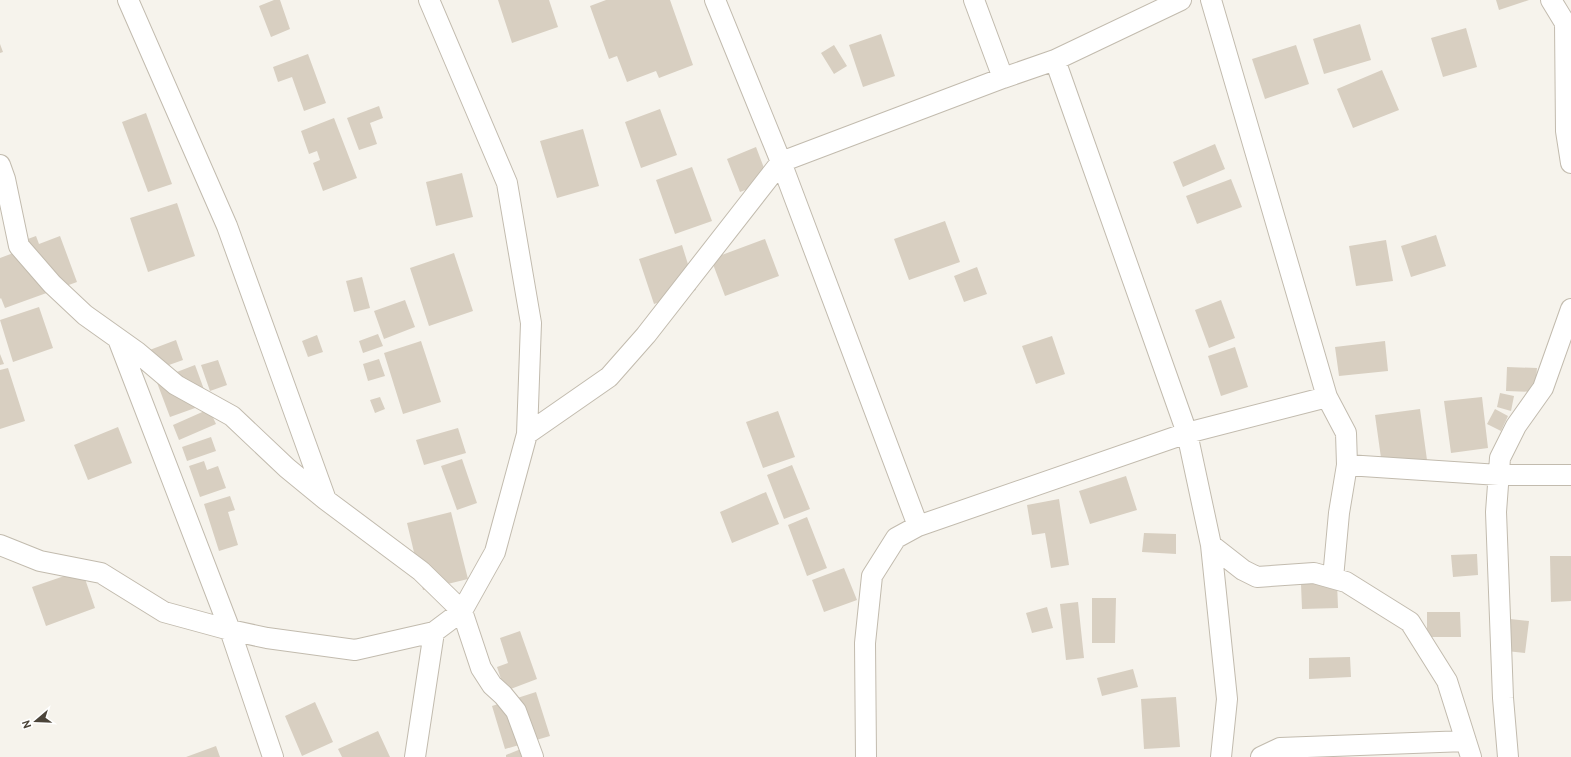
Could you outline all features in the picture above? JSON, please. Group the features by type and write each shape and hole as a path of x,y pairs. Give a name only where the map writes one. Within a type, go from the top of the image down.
{"street":[{"path":"128,0 227,226 326,500"},
{"path":"0,545 40,561 101,574 164,612 230,630 267,638 355,650 434,632 462,611 496,552 527,434 531,323 507,183 429,0"},
{"path":"715,0 781,162 918,526"},
{"path":"974,0 1003,78"},
{"path":"527,434 609,377 650,329 781,162 1003,78 1055,60 1181,0"},
{"path":"1211,0 1327,397 1346,433 1347,465 1339,514 1333,578"},
{"path":"1551,0 1565,23 1566,131 1571,163"},
{"path":"1055,60 1187,433 1211,545 1227,700 1221,757"},
{"path":"0,165 5,179 19,246 52,284 85,315 137,352 176,385 232,416 287,468 326,500 421,571 462,611 481,668 492,685 504,695 516,711 533,757"},
{"path":"1508,757 1503,698 1496,512 1500,458 1516,426 1543,388 1571,309"},
{"path":"118,339 230,630 273,757"},
{"path":"866,757 865,643 872,576 896,538 918,526 1187,433 1327,397"},
{"path":"1347,465 1499,475 1571,475"},
{"path":"1211,545 1242,570 1257,577 1314,574 1346,582 1410,622 1447,681 1468,749 1282,752 1261,757"},
{"path":"415,757 434,632"}],"building":[{"path":"274,0 280,0 290,29 271,37 259,6"},
{"path":"498,0 549,0 558,27 512,43"},
{"path":"606,0 670,0 693,65 659,78 656,71 627,82 617,56 609,59 590,6"},
{"path":"1496,0 1529,0 1499,10"},
{"path":"1360,24 1371,60 1324,74 1313,39"},
{"path":"1466,28 1477,67 1443,77 1431,38"},
{"path":"881,34 895,76 863,87 849,45"},
{"path":"0,44 3,52 0,53"},
{"path":"834,45 847,66 834,74 821,53"},
{"path":"1296,45 1309,84 1265,99 1252,59"},
{"path":"308,54 326,103 304,111 292,77 278,82 273,67"},
{"path":"1382,70 1399,110 1353,128 1337,89"},
{"path":"379,106 383,118 370,123 377,144 359,150 347,118"},
{"path":"660,109 677,155 641,168 625,122"},
{"path":"146,113 172,184 148,192 122,122"},
{"path":"334,118 357,178 323,191 313,163 320,160 317,151 309,154 301,131"},
{"path":"583,129 599,186 557,198 540,141"},
{"path":"1215,144 1225,169 1183,187 1173,162"},
{"path":"756,147 769,181 740,192 727,159"},
{"path":"692,167 712,221 675,234 656,180"},
{"path":"462,173 473,217 436,226 426,182"},
{"path":"1231,179 1242,207 1197,224 1186,196"},
{"path":"177,203 195,256 148,272 130,218"},
{"path":"945,221 960,262 909,280 894,239"},
{"path":"1436,235 1446,266 1411,277 1401,246"},
{"path":"36,236 39,244 60,236 77,282 5,308 1,298 0,299 0,258 16,252 14,244"},
{"path":"765,239 779,276 725,296 711,259"},
{"path":"1386,240 1393,281 1356,286 1349,246"},
{"path":"682,245 696,290 654,304 639,259"},
{"path":"454,253 473,311 429,326 410,268"},
{"path":"977,267 987,294 964,302 954,276"},
{"path":"362,277 370,308 354,312 346,281"},
{"path":"405,300 415,327 384,339 374,311"},
{"path":"1221,300 1235,338 1209,348 1195,310"},
{"path":"39,307 53,348 13,362 0,320"},
{"path":"378,334 383,346 363,353 359,341"},
{"path":"317,335 323,352 308,357 302,341"},
{"path":"1052,336 1065,374 1036,384 1022,346"},
{"path":"176,340 183,360 155,370 147,351"},
{"path":"421,341 441,402 403,414 384,353"},
{"path":"1385,341 1388,371 1339,376 1335,347"},
{"path":"1235,347 1248,387 1221,396 1208,356"},
{"path":"0,354 4,364 0,365"},
{"path":"379,359 385,376 368,381 363,364"},
{"path":"218,360 227,385 210,391 201,365"},
{"path":"195,365 209,403 170,417 156,380"},
{"path":"1507,367 1537,368 1535,392 1506,391"},
{"path":"8,368 25,421 0,429 0,370"},
{"path":"1500,393 1514,396 1511,411 1497,407"},
{"path":"380,397 385,409 375,413 370,400"},
{"path":"1482,397 1488,448 1451,453 1444,401"},
{"path":"209,409 216,424 179,440 173,425"},
{"path":"1420,409 1427,460 1382,465 1375,415"},
{"path":"1495,409 1508,416 1501,431 1487,424"},
{"path":"778,411 795,457 763,468 746,422"},
{"path":"118,427 132,463 88,480 74,445"},
{"path":"458,428 466,453 424,465 416,440"},
{"path":"211,437 216,451 187,461 182,447"},
{"path":"462,459 477,503 457,510 441,466"},
{"path":"204,461 207,470 218,466 226,488 200,497 189,466"},
{"path":"792,465 810,509 784,519 767,475"},
{"path":"1126,476 1137,510 1090,524 1079,491"},
{"path":"766,492 779,524 732,543 720,512"},
{"path":"230,496 235,510 228,512 238,545 219,551 204,504"},
{"path":"1059,499 1069,565 1051,568 1045,533 1032,535 1027,505"},
{"path":"451,512 468,579 423,590 407,523"},
{"path":"807,517 827,568 807,576 788,525"},
{"path":"1144,533 1176,534 1176,554 1142,552"},
{"path":"1477,554 1478,575 1453,577 1451,555"},
{"path":"1550,556 1571,556 1571,601 1551,602"},
{"path":"844,568 857,600 824,612 812,580"},
{"path":"82,570 95,608 46,626 32,587"},
{"path":"1337,582 1338,608 1302,609 1301,584"},
{"path":"1092,598 1116,598 1115,643 1092,643"},
{"path":"1078,602 1084,658 1066,660 1060,604"},
{"path":"1047,607 1053,628 1032,633 1026,613"},
{"path":"1427,612 1460,612 1461,637 1427,637"},
{"path":"1501,618 1529,621 1525,653 1497,650"},
{"path":"520,631 537,679 505,691 497,667 508,663 500,638"},
{"path":"1350,657 1351,677 1309,679 1309,658"},
{"path":"1133,669 1138,687 1102,696 1097,678"},
{"path":"536,692 550,736 505,749 492,706"},
{"path":"1176,697 1180,747 1144,749 1141,699"},
{"path":"315,702 333,742 302,756 285,716"},
{"path":"378,731 390,757 342,757 338,749"},
{"path":"533,744 539,757 506,757 506,755"},
{"path":"216,746 220,757 186,757"}]}
